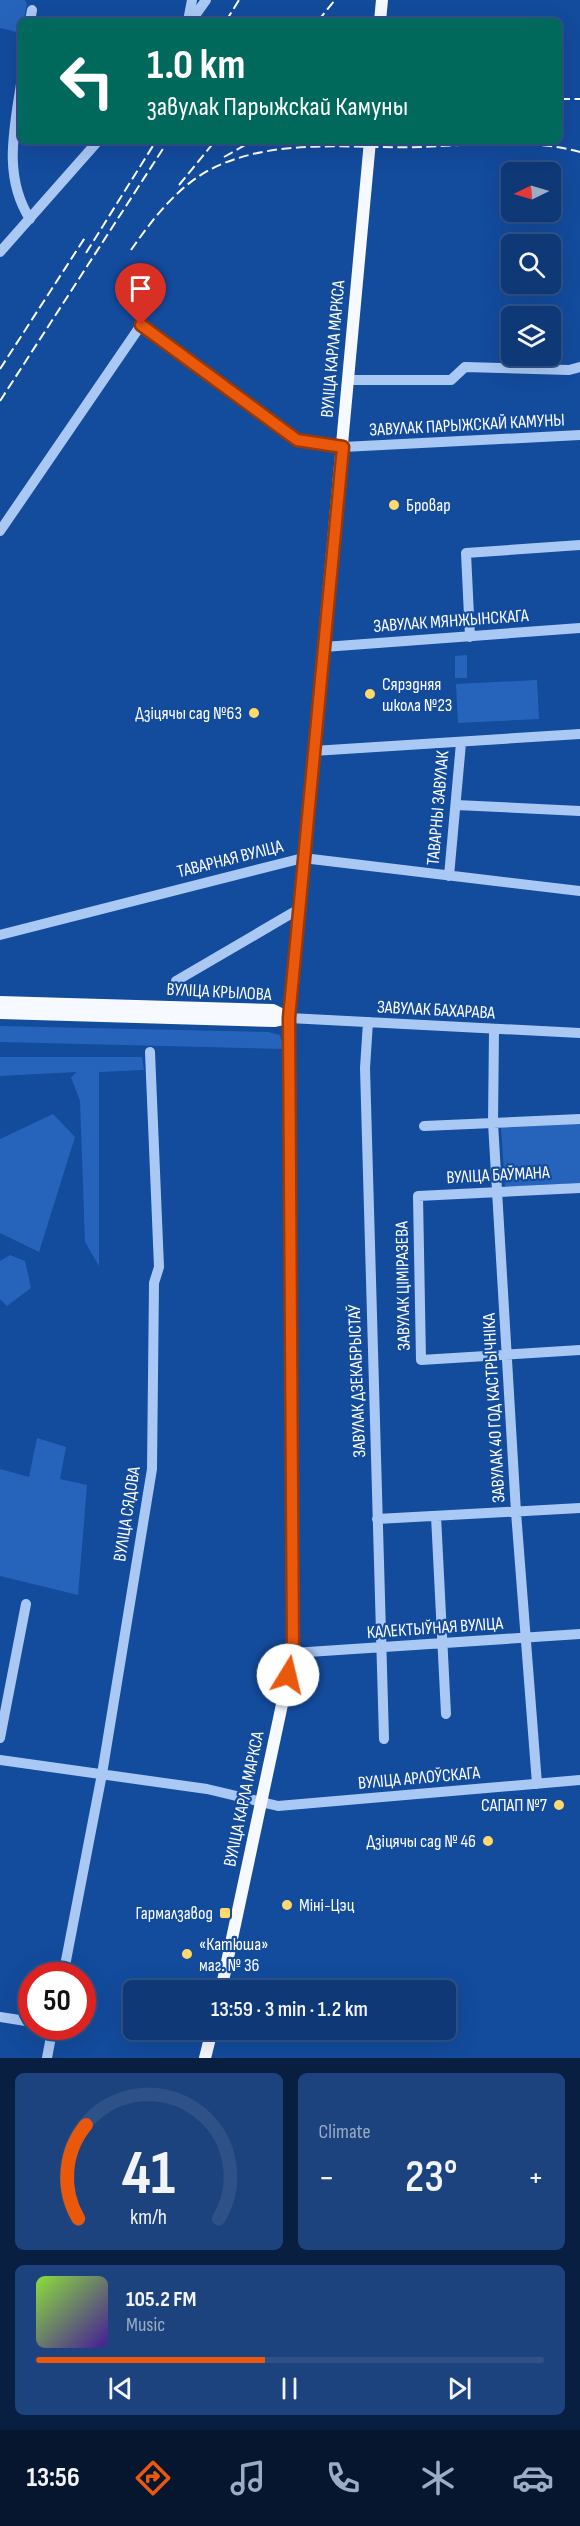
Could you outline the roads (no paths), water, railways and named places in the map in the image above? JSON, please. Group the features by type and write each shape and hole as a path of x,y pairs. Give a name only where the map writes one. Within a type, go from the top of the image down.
{"main road":[{"path":"380,18 382,0"},
{"name":"ВУЛІЦА КАРЛА МАРКСА","path":"223,1980 293,1653 289,1018 343,447 369,144"},
{"name":"ВУЛІЦА КРЫЛОВА","path":"0,1002 273,1010 289,1018"},
{"name":"ВУЛІЦА КРЫЛОВА","path":"0,1013 274,1021 289,1018"},
{"path":"206,2058 210,2040"}],"street":[{"path":"190,18 192,0"},
{"path":"192,18 206,0"},
{"path":"18,111 12,166 18,200 30,219"},
{"path":"0,252 95,144"},
{"name":"ЗАВУЛАК ПАРЫЖСКАЙ КАМУНЫ","path":"0,531 141,325 297,440 343,447 580,435"},
{"path":"349,380 451,380 465,367 569,370 580,367"},
{"path":"470,637 466,553 580,545"},
{"name":"ЗАВУЛАК МЯНЖЫНСКАГА","path":"324,647 580,627"},
{"path":"313,751 580,734"},
{"name":"ТАВАРНЫ ЗАВУЛАК","path":"449,876 460,743"},
{"path":"456,805 580,811"},
{"name":"ТАВАРНАЯ ВУЛІЦА","path":"0,935 303,858 580,891"},
{"path":"176,981 299,909"},
{"name":"ЗАВУЛАК БАХАРАВА","path":"289,1018 580,1033"},
{"name":"ЗАВУЛАК ДЗЕКАБРЫСТАЎ","path":"368,1022 365,1068 384,1740"},
{"name":"ЗАВУЛАК 40 ГОД КАСТРЫЧНІКА","path":"494,1030 493,1123 516,1512 537,1784"},
{"name":"ВУЛІЦА СЯДОВА","path":"66,1962 102,1774 152,1468 154,1283 159,1267 150,1052"},
{"path":"424,1126 580,1119"},
{"name":"ВУЛІЦА БАЎМАНА","path":"418,1196 580,1188"},
{"name":"ЗАВУЛАК ЦІМІРАЗЕВА","path":"418,1196 421,1359 580,1350"},
{"path":"377,1519 580,1508"},
{"path":"436,1516 446,1714"},
{"path":"0,1738 26,1604"},
{"name":"КАЛЕКТЫЎНАЯ ВУЛІЦА","path":"293,1653 580,1634"},
{"name":"ВУЛІЦА АРЛОЎСКАГА","path":"0,1760 207,1789 261,1802 290,1806 580,1780"},
{"path":"0,2017 18,2020"},
{"path":"46,2058 50,2040"}],"railway":[{"path":"228,18 239,0"},
{"path":"320,18 335,0"},
{"path":"562,99 580,99"},
{"path":"86,253 154,144"},
{"path":"0,401 166,144"},
{"path":"179,185 213,144"},
{"path":"224,157 247,144"},
{"path":"131,250 170,200 194,179 222,164 246,156 320,146 421,147 521,144 580,152"},
{"path":"0,369 86,236"}],"place":[{"name":"Бровар","path":"394,505"},
{"name":"Сярэдняя школа №23","path":"370,694"},
{"name":"Дзіцячы сад №63","path":"254,713"},
{"name":"САПАП №7","path":"559,1805"},
{"name":"Дзіцячы сад № 46","path":"488,1841"},
{"name":"Міні-Цэц","path":"287,1905"},
{"name":"Гармалзавод","path":"225,1913"},
{"name":"«Катюша» маг. № 36","path":"187,1954"}]}
